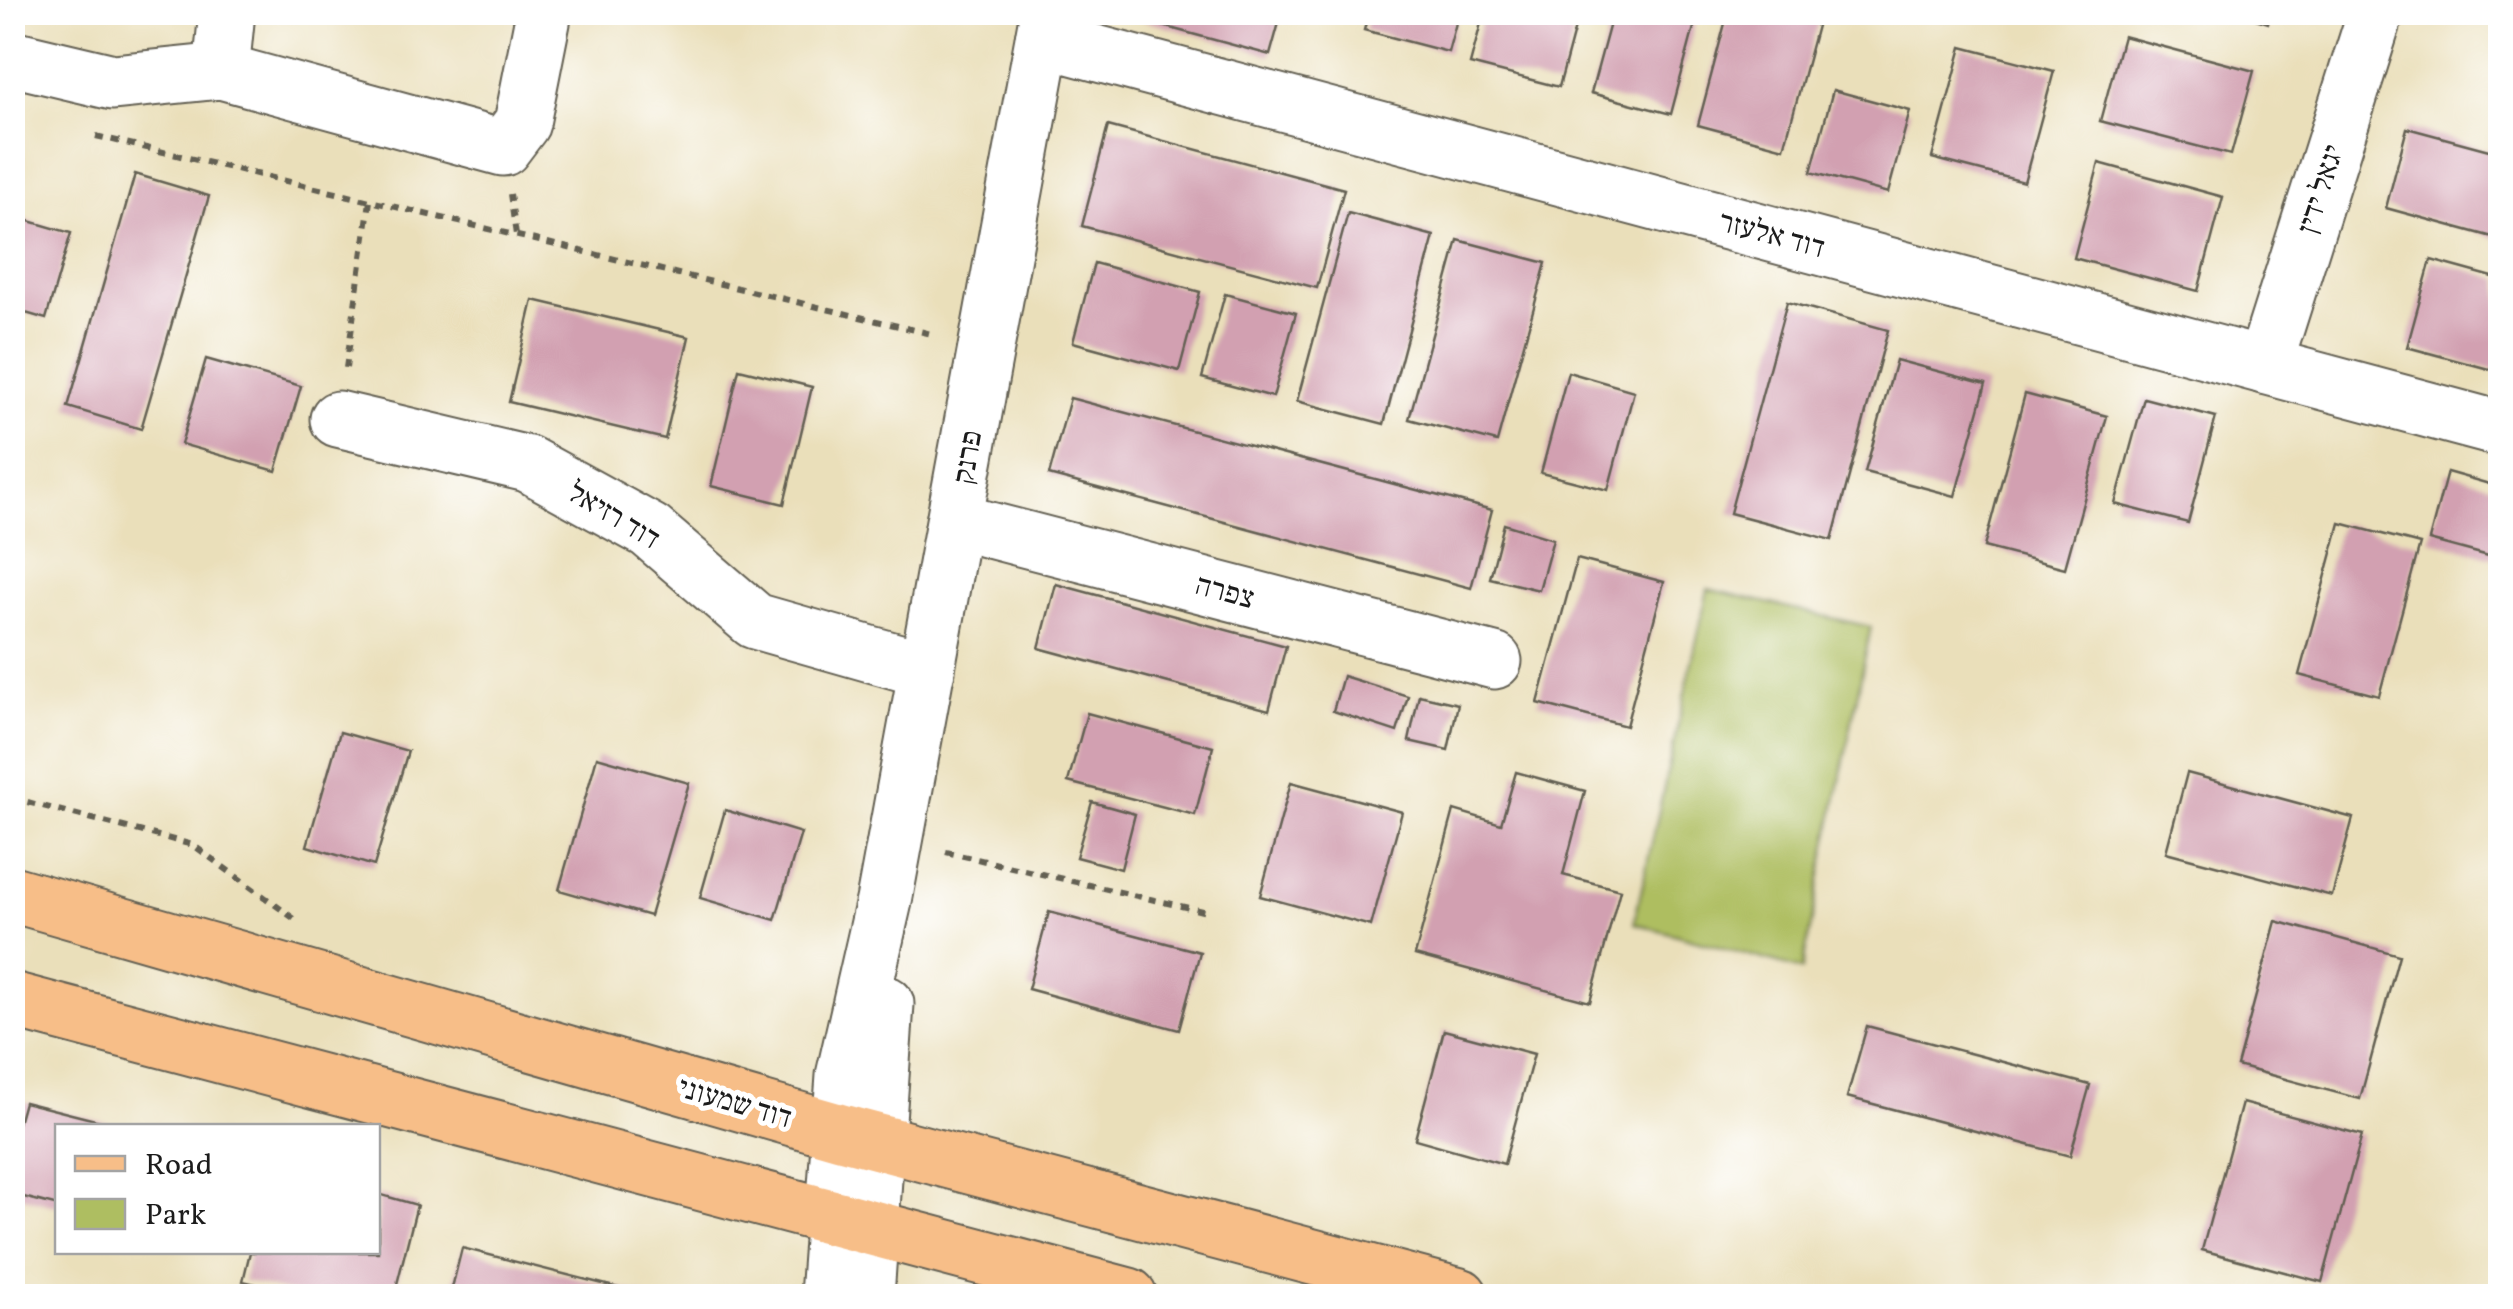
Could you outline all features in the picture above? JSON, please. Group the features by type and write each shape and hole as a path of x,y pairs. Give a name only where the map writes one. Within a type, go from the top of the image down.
{"main road":[{"name":"דוד שמעוני","path":"12,894 859,1137 1460,1296"},
{"path":"12,1000 1129,1296"}],"street":[{"path":"221,71 227,12"},
{"path":"12,58 112,82 221,71 504,148 522,123 544,12"},
{"name":"יגאל ידין","path":"2264,366 2376,12"},
{"name":"דוד אלעזר","path":"1046,26 2500,429"},
{"name":"פרנק","path":"828,1296 852,1222 859,1137 886,991 884,901 1046,26"},
{"name":"דוד רזיאל","path":"338,419 528,464 650,531 755,621 926,670"},
{"name":"צפרה","path":"956,520 1494,662"},
{"name":"פרנק","path":"852,1222 866,1296"}],"path":[{"path":"88,134 987,347"},
{"path":"338,419 370,200"},
{"path":"12,798 193,845 305,927"},
{"path":"896,840 1211,913"}],"green space":[{"path":"1708,589 1871,627 1802,970 1634,923"}],"building":[{"path":"1139,12 1282,12 1270,55 1137,19"},
{"path":"1369,12 1459,12 1448,52 1364,30"},
{"path":"1484,12 1579,12 1559,87 1470,64"},
{"path":"1613,12 1698,12 1671,114 1591,93"},
{"path":"1728,12 1781,12 1818,22 1784,148 1698,125"},
{"path":"2234,12 2271,12 2268,23"},
{"path":"2123,36 2254,71 2231,155 2100,121"},
{"path":"1962,47 2054,71 2024,182 1932,158"},
{"path":"1833,90 1910,111 1888,193 1811,172"},
{"path":"1108,126 1344,189 1317,288 1082,226"},
{"path":"2407,128 2500,153 2500,239 2386,208"},
{"path":"2099,163 2223,197 2198,291 2074,258"},
{"path":"135,174 209,196 141,429 68,407"},
{"path":"1348,213 1434,236 1384,424 1297,401"},
{"path":"12,216 71,233 46,319 12,309"},
{"path":"1458,240 1546,263 1497,442 1409,419"},
{"path":"2431,260 2500,279 2500,372 2407,347"},
{"path":"1094,263 1200,292 1179,371 1073,342"},
{"path":"1225,294 1296,313 1273,397 1202,378"},
{"path":"533,300 689,337 665,439 509,402"},
{"path":"1787,302 1888,330 1832,540 1730,513"},
{"path":"206,359 301,386 276,471 181,444"},
{"path":"1896,360 1986,384 1955,496 1865,472"},
{"path":"739,369 812,387 784,504 711,486"},
{"path":"1568,372 1634,391 1608,490 1541,473"},
{"path":"2025,394 2107,416 2065,568 1984,547"},
{"path":"1070,398 1492,510 1471,588 1049,475"},
{"path":"2144,398 2216,417 2188,523 2115,504"},
{"path":"2447,472 2500,487 2500,559 2429,540"},
{"path":"2340,523 2420,544 2379,696 2299,675"},
{"path":"1504,524 1553,539 1539,590 1490,578"},
{"path":"1577,559 1664,582 1626,726 1538,703"},
{"path":"1056,584 1286,646 1269,710 1039,648"},
{"path":"1343,676 1408,696 1397,732 1333,711"},
{"path":"1419,695 1458,704 1448,750 1409,741"},
{"path":"1087,713 1213,747 1195,815 1068,782"},
{"path":"340,732 408,751 374,866 307,846"},
{"path":"597,757 689,783 650,916 559,890"},
{"path":"1516,772 1585,791 1563,875 1620,890 1590,1002 1415,955 1454,810 1501,824"},
{"path":"2187,773 2353,818 2332,896 2166,852"},
{"path":"1291,782 1402,812 1371,926 1260,896"},
{"path":"1092,802 1135,814 1121,869 1076,857"},
{"path":"725,810 801,833 775,920 700,898"},
{"path":"1049,912 1200,952 1179,1030 1028,989"},
{"path":"2276,921 2399,955 2360,1099 2237,1066"},
{"path":"1867,1026 2090,1085 2070,1156 1847,1097"},
{"path":"1444,1030 1534,1054 1504,1164 1415,1139"},
{"path":"24,1102 111,1124 55,1124 55,1205 12,1194 12,1145"},
{"path":"2242,1103 2362,1135 2322,1282 2202,1250"},
{"path":"380,1195 417,1205 394,1296 304,1296 243,1281 250,1254 380,1254"},
{"path":"462,1248 646,1295 646,1296 450,1296"}]}
